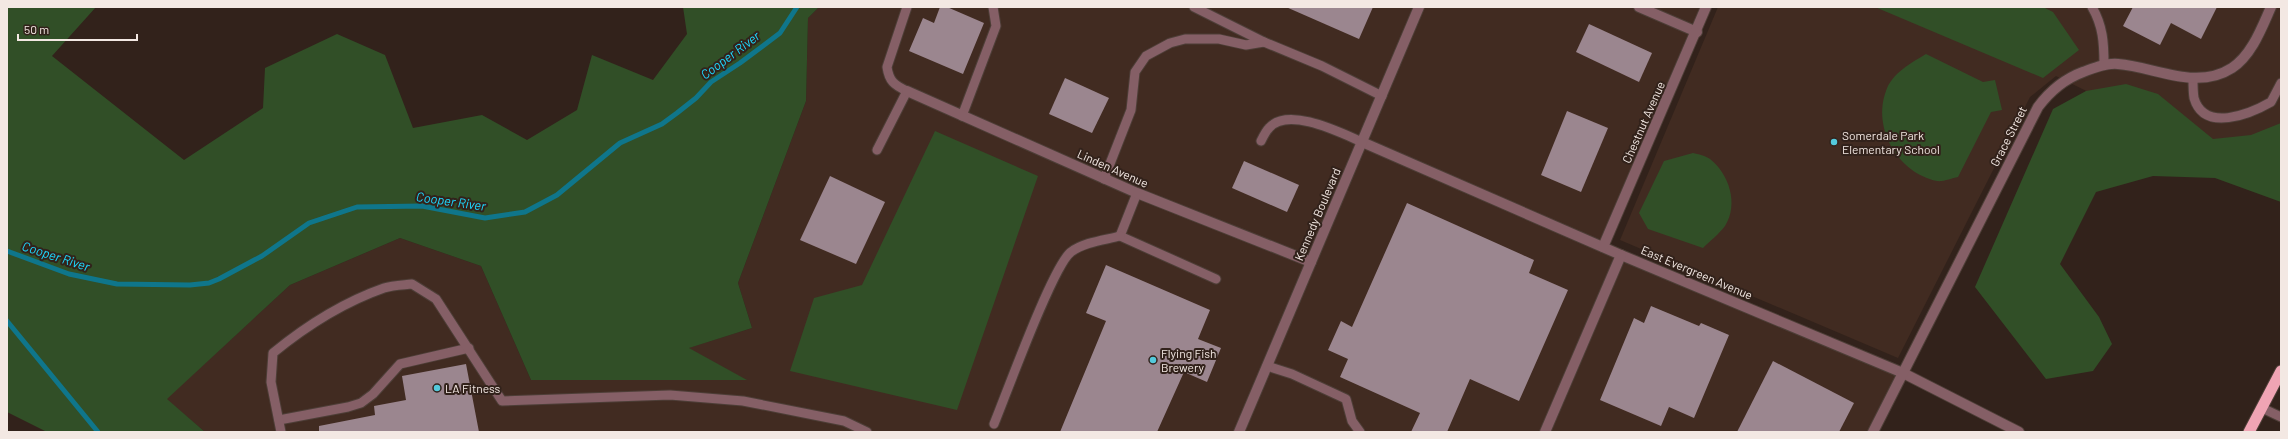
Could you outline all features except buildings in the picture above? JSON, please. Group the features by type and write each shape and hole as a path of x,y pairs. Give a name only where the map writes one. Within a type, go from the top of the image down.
{"highway":[{"path":"2249,432 2281,371"}],"street":[{"name":"Kennedy Boulevard","path":"1242,431 1267,366 1419,7"},
{"path":"1639,7 1697,32"},
{"name":"Chestnut Avenue","path":"1603,247 1697,32 1706,7"},
{"name":"Grace Street","path":"1873,432 2038,106 2048,93 2070,77 2104,65 2118,64 2193,79 2215,76 2233,67 2248,52 2271,7"},
{"name":"Linden Avenue","path":"907,91 1137,193 1311,262"},
{"name":"East Evergreen Avenue","path":"1362,142 1621,255 1903,373 2019,432"},
{"path":"1545,432 1621,255"}],"lane":[{"path":"877,150 907,91 893,84 888,76 887,67 907,7"},
{"path":"962,116 996,26 993,7"},
{"path":"2092,7 2101,22 2104,44 2104,65"},
{"path":"1199,8 1264,42 1322,66 1382,96"},
{"path":"1104,179 1131,110 1135,72 1146,56 1170,43 1185,39 1219,39 1246,45 1264,42"},
{"path":"2193,79 2194,98 2199,108 2212,117 2220,119 2230,118 2271,102 2281,83"},
{"path":"1261,141 1269,127 1287,119 1313,122 1362,142"},
{"path":"1120,236 1137,193"},
{"path":"994,424 1047,295 1064,258 1071,251 1120,236 1216,280"},
{"path":"281,432 271,382 273,353 304,328 385,287 412,284 436,299 502,401 670,396 743,401 844,421 867,432"},
{"path":"279,420 348,407 361,403 373,394 391,372 400,364 469,348"},
{"path":"1267,366 1292,374 1346,400 1352,421 1360,432"},
{"path":"2262,408 2281,417"}],"shaded area":[{"path":"819,7 1706,7 1608,249 1903,373 1871,432 205,432 166,399 290,285 400,238 481,266 531,380 746,380 688,348 752,328 738,283 806,101 808,18"},
{"name":"Somerdale Park Elementary School","path":"1718,7 2281,7 2281,187 2056,76 2030,97 1898,358 1620,240"}],"green space":[{"path":"7,7 96,7 52,56 184,160 263,108 265,68 337,34 385,55 413,128 482,115 527,140 577,110 592,55 653,80 687,34 683,7 819,7 808,18 806,101 738,283 752,328 689,348 747,380 531,380 481,266 400,238 290,285 167,399 205,432 47,432 7,412"},
{"path":"1875,7 2043,7 2053,12 2079,50 2043,78"},
{"path":"1926,54 1983,82 1995,80 2002,110 1991,112 1958,177 1942,181 1937,181 1923,176 1911,169 1900,159 1886,134 1883,120 1883,105 1889,85 1897,74"},
{"path":"2126,84 2158,94 2213,139 2251,135 2281,123 2281,202 2215,178 2153,176 2096,192 2060,264 2099,317 2112,344 2093,371 2046,379 1975,287 2053,109 2086,91"},
{"path":"935,131 1038,176 957,410 790,371 814,298 862,285"},
{"path":"1693,153 1708,158 1717,165 1727,181 1731,199 1729,217 1725,226 1703,248 1648,229 1639,213 1664,161"}],"waterway":[{"name":"Cooper River","path":"7,251 69,274 117,284 190,285 209,283 219,279 262,256 309,223 357,207 422,206 485,218 525,212 557,195 620,143 662,124 677,113 696,98 711,82 740,63 780,33 797,7"},
{"path":"7,321 98,432"}],"place":[{"name":"Somerdale Park Elementary School","path":"1834,142"},
{"name":"Flying Fish Brewery","path":"1153,360"},
{"name":"LA Fitness","path":"437,388"}]}
